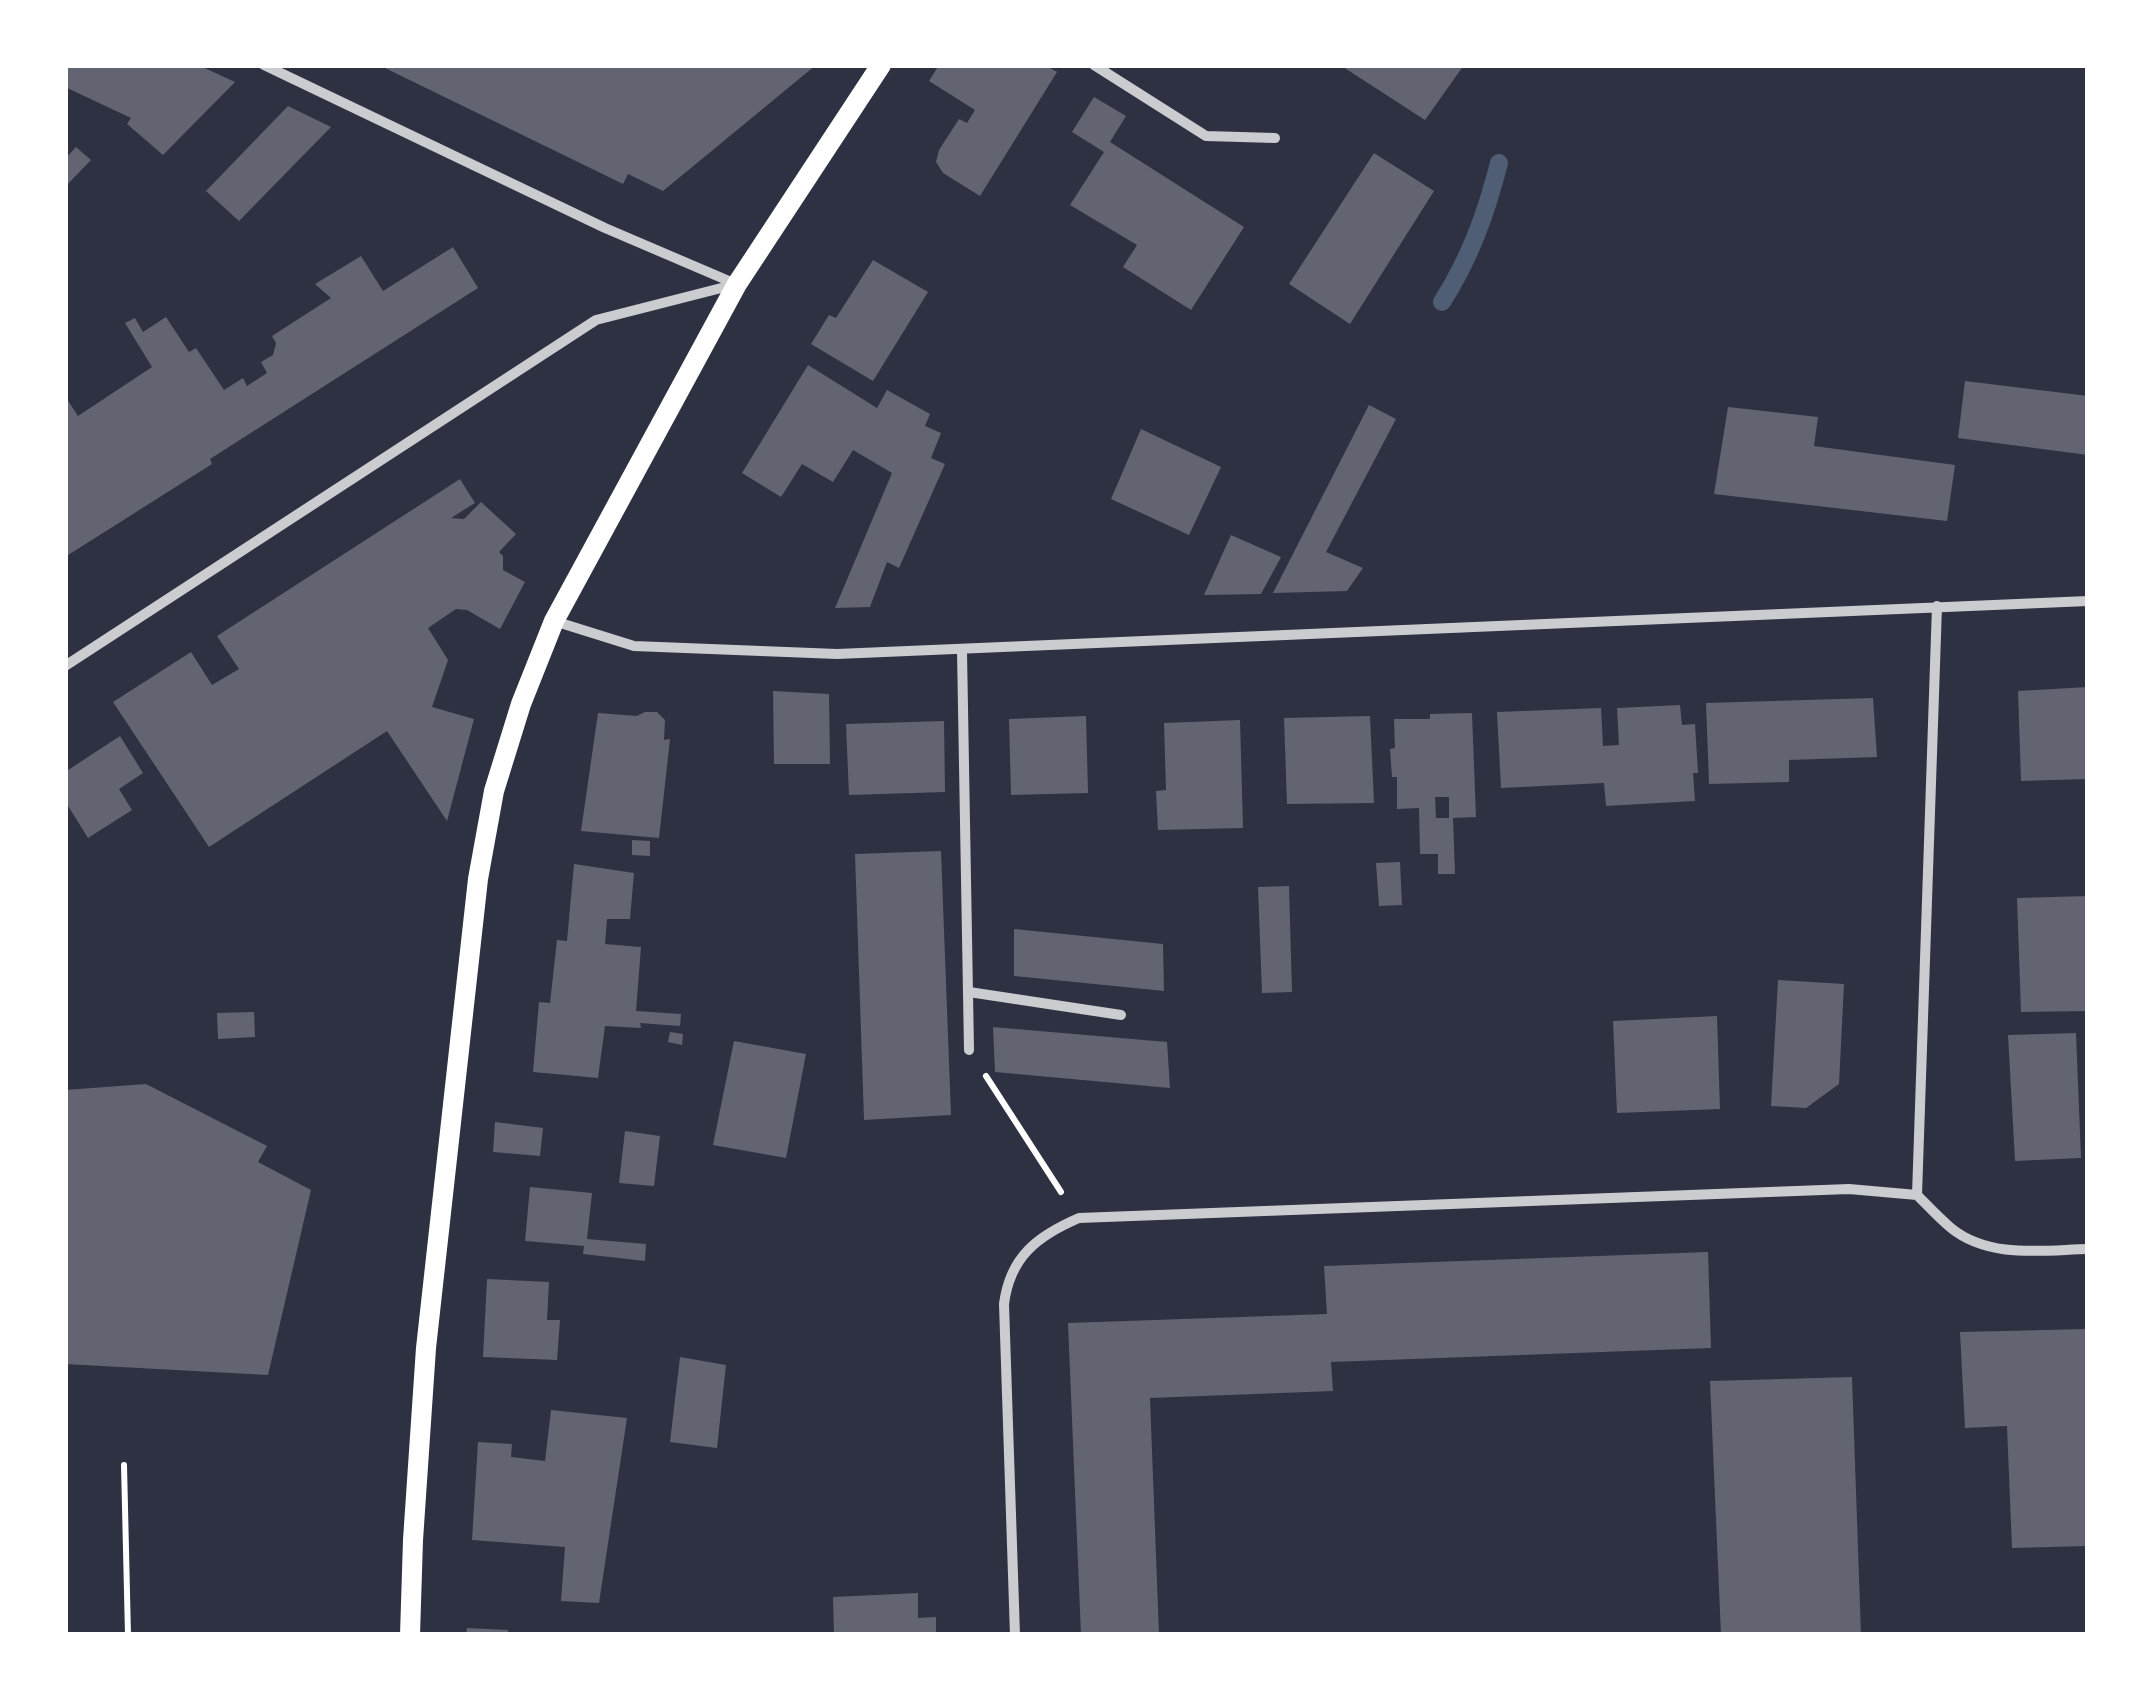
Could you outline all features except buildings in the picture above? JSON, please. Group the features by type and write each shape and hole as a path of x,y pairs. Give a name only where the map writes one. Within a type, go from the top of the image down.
{"main road":[{"path":"410,1635 426,1348 478,879 494,790 521,704 554,621 737,284 881,65"}],"street":[{"path":"264,65 605,228 737,284"},
{"path":"1094,65 1206,136 1274,138"},
{"path":"65,666 596,320 737,284"},
{"path":"554,621 634,646 837,654 2088,601"},
{"path":"1917,1195 1937,606"},
{"path":"962,651 969,1050"},
{"path":"968,992 1121,1015"},
{"path":"1015,1635 1004,1304 1007,1279 1026,1251 1050,1230 1079,1218 1849,1189 1917,1195 1954,1230 1990,1246 2008,1250 2088,1249"}],"path":[{"path":"969,1050 1079,1218"},
{"path":"124,1464 128,1635"}],"waterway":[{"path":"1442,302 1476,235 1499,163"}]}
